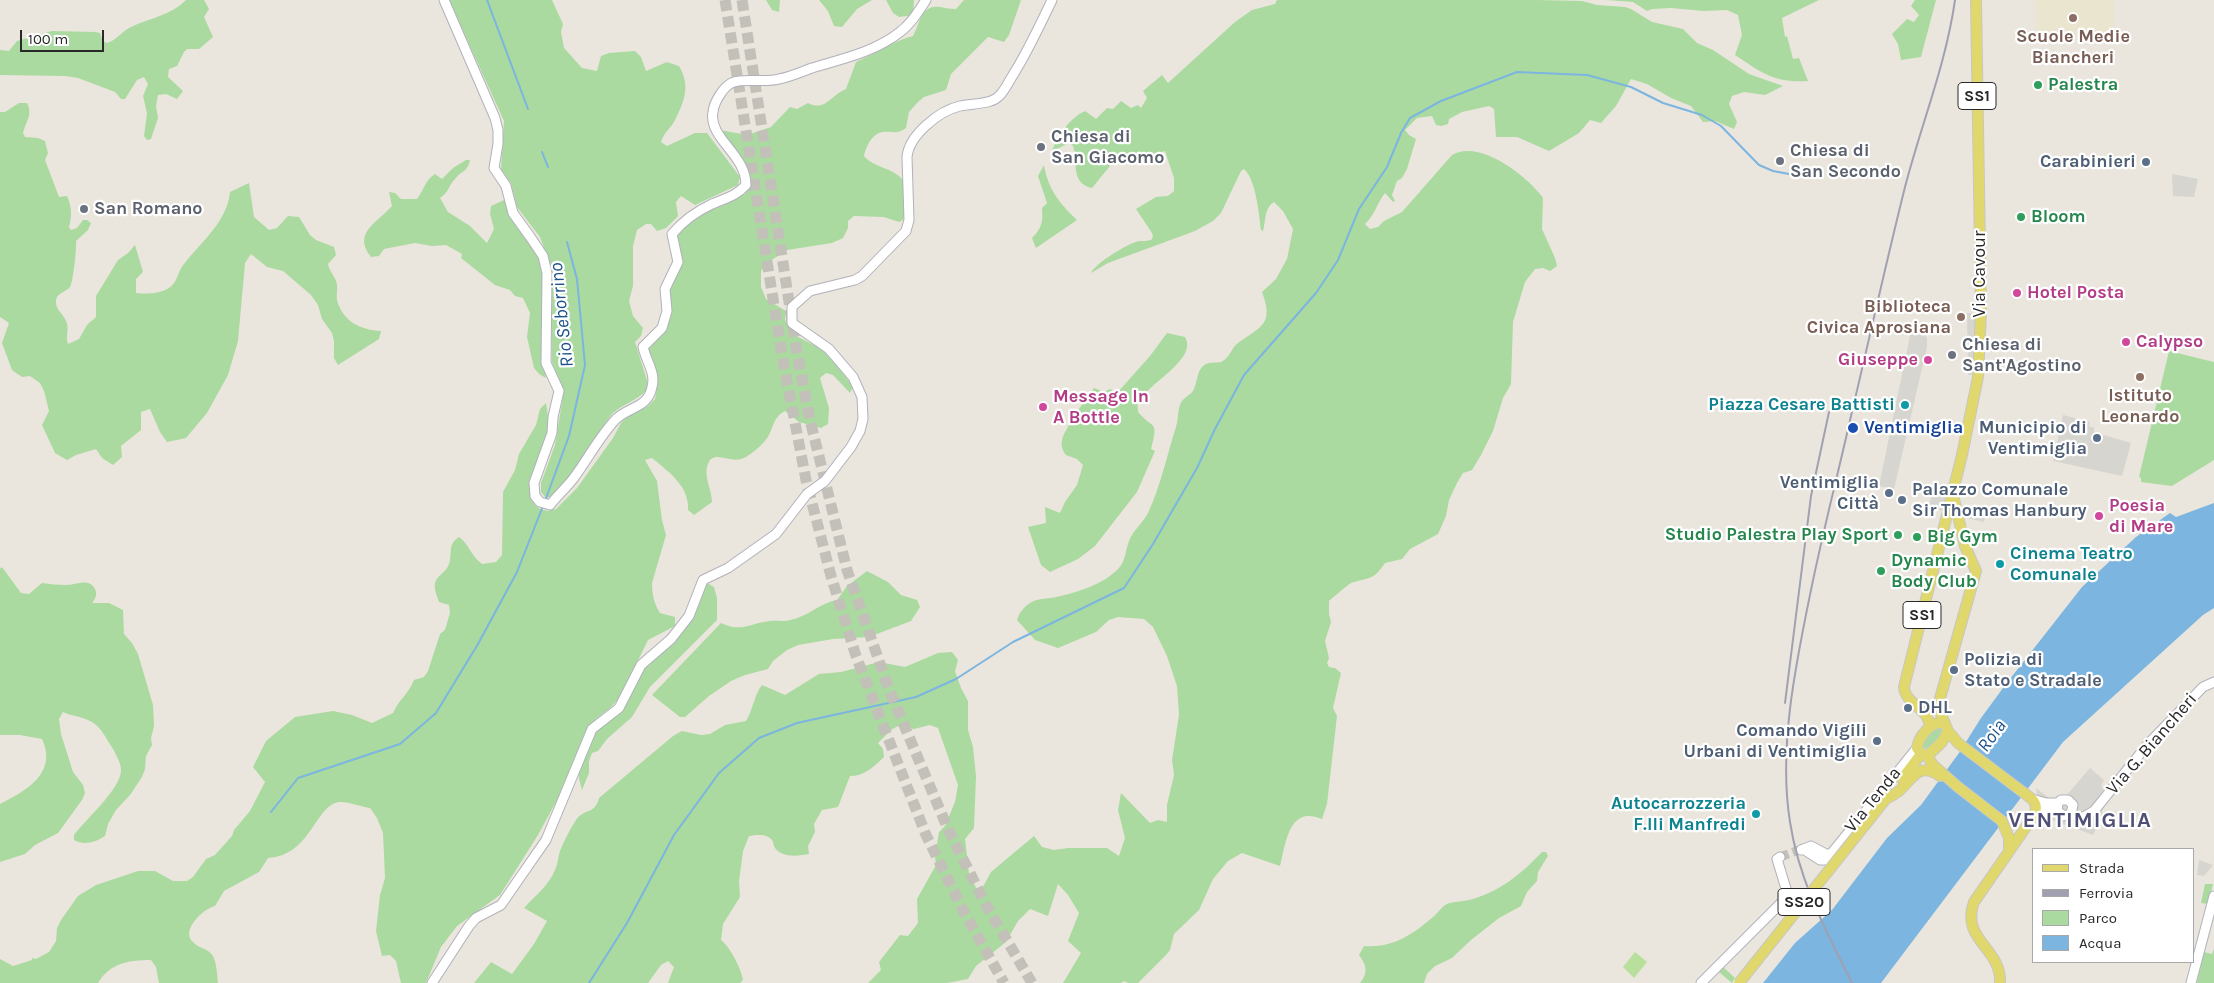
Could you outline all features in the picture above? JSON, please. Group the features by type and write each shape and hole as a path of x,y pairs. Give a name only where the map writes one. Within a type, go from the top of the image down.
{"main road":[{"path":"444,0 495,118 498,130 498,144 493,163 495,173 506,186 513,213 532,238 542,256 547,273 546,363 559,391 552,417 552,433 534,483 535,496 540,502 550,505 572,480 610,426 627,411 646,402 652,388 654,376 645,359 643,347 662,328 667,311 665,289 678,262 672,234 679,224 712,204 736,195 746,185 746,174 740,162 727,147 712,124 713,111 723,90 735,81 778,80 871,48 899,33 914,18 926,0"},
{"path":"432,983 469,926 476,918 501,905 546,840 592,729 619,708 641,665 671,639 689,616 703,580 728,568 776,534 807,494 825,481 851,447 860,431 863,420 862,397 853,377 829,348 792,323 792,307 810,291 855,280 862,276 906,231 909,220 907,157 912,141 950,109 994,100 1000,95 1020,64 1052,0"},
{"name":"Via Cavour","path":"1930,726 1929,718 1924,711 1906,696 1904,687 1978,378 1981,311 1976,0"},
{"path":"1924,711 1931,711 1936,708 1939,702 1976,571 1965,546 1952,492"},
{"name":"Via G. Biancheri","path":"2071,814 2082,818 2094,811 2155,738 2203,687 2214,682"},
{"path":"1939,702 1946,727 1957,742 2029,797 2036,806 2036,812 1974,902 1970,911 1974,932 1998,966 2000,983"},
{"path":"1946,727 1936,722 1930,726 1918,742 1923,755 1958,787 2011,830 2009,851"},
{"path":"1923,755 1938,747 1946,727"},
{"name":"SS20","path":"1740,983 1885,799 1923,755"},
{"name":"Via Tenda","path":"1801,850 1824,861 1923,755"},
{"path":"1885,799 1898,792 1916,773 1930,771 1958,787"},
{"path":"2029,797 2058,807 2063,816 2071,814 2073,808 2071,802 2064,799 2058,807 2036,812"},
{"path":"2011,830 2028,824"},
{"path":"1701,983 1787,897 1788,894 1777,860 1780,857"},
{"path":"2192,983 2214,896"}],"shaded area":[{"path":"2035,0 2113,0 2114,35 2111,37 2037,38"},
{"path":"2172,174 2198,179 2194,197 2173,196"},
{"path":"1967,313 1977,313 1975,375 1968,375"},
{"name":"Piazza Cesare Battisti","path":"1911,331 1927,337 1927,347 1894,489 1879,486"},
{"path":"2063,415 2090,422 2089,426 2094,428 2094,437 2101,439 2104,435 2131,443 2122,476 2053,461"},
{"path":"1933,488 1953,492 1948,512 1929,508"},
{"path":"1958,508 1982,514 1987,512 1984,522 1963,517"},
{"path":"2090,768 2104,780 2101,786 2104,789 2094,803 2104,814 2093,835 2039,815 2036,788 2053,801 2060,803"},
{"path":"2199,860 2213,865 2204,876 2197,875"}],"green space":[{"path":"186,0 204,0 209,9 204,17 213,37 199,49 187,49 177,66 169,69 168,77 183,91 177,99 166,94 158,95 156,106 158,118 151,139 147,140 144,136 147,113 143,96 148,84 144,77 137,80 125,99 121,99 115,92 78,78 0,75 0,50 9,51 17,41 52,31 100,33 103,41 107,43 129,28 173,10"},
{"path":"449,0 552,0 563,24 561,32 564,48 582,68 597,71 601,56 609,53 635,51 641,57 646,71 667,62 679,66 685,80 685,94 674,122 661,142 667,146 695,133 707,133 740,177 738,185 695,205 681,196 676,202 678,216 666,228 657,231 651,224 646,224 637,230 633,246 633,286 629,301 633,316 643,328 641,336 635,342 649,387 641,396 611,415 562,487 554,496 546,498 541,492 541,483 555,445 563,396 552,362 552,269 540,237 517,207 511,183 501,170 504,121"},
{"path":"766,0 780,0 779,12 772,10"},
{"path":"819,0 872,0 857,9 842,27 834,26 828,11"},
{"path":"886,0 914,0 913,15 899,17 893,13"},
{"path":"964,0 1021,0 1009,35 1004,42 988,37 951,74 946,90 924,97 918,102 909,112 906,128 897,132 879,133 868,145 864,156 868,160 894,172 903,180 905,213 903,220 899,222 884,217 854,216 848,221 848,228 843,238 832,243 787,250 767,263 761,271 761,287 766,299 786,311 785,320 798,337 820,348 837,365 853,387 850,393 833,375 826,373 820,378 829,408 828,424 821,428 799,422 785,411 777,417 770,434 764,442 746,457 735,460 719,457 711,459 708,464 707,478 712,502 694,515 688,510 688,502 677,480 652,458 645,460 657,481 666,535 652,583 653,595 660,613 675,617 675,626 648,640 620,697 597,718 585,733 556,802 538,835 500,895 457,926 441,947 426,983 401,983 396,961 390,955 382,956 376,931 380,895 385,878 383,833 377,818 370,808 339,802 331,805 324,812 294,849 283,855 268,858 259,872 224,891 215,906 205,911 194,921 189,933 190,938 196,945 209,951 213,956 218,983 159,983 156,967 151,960 128,962 114,967 98,983 0,983 0,959 13,966 32,960 32,958 36,959 49,952 56,941 57,928 61,920 78,896 96,885 138,871 155,871 173,881 187,881 193,877 206,859 215,855 232,836 234,830 250,811 265,782 253,767 266,741 295,717 333,711 352,715 372,723 393,713 414,680 424,677 428,671 440,634 445,630 450,613 449,605 439,602 435,591 435,583 449,564 451,549 455,540 459,537 482,564 496,562 502,555 503,492 515,470 519,454 536,425 540,409 546,403 550,431 532,496 534,504 540,509 548,511 556,509 577,488 613,438 621,423 627,417 648,406 655,399 658,382 657,374 647,351 649,342 660,329 673,277 676,240 679,232 702,214 745,194 752,181 742,158 720,130 747,135 771,127 790,107 797,109 808,103 819,105 828,102 846,89 856,62 913,36 922,15 929,8 956,9"},
{"path":"1277,0 1537,0 1582,1 1597,5 1625,7 1652,22 1683,29 1697,43 1713,50 1749,74 1783,86 1765,95 1744,92 1732,96 1729,104 1737,122 1734,129 1715,121 1703,122 1691,106 1671,98 1647,84 1631,79 1616,106 1601,123 1590,120 1579,133 1549,151 1517,137 1496,137 1494,109 1489,106 1462,112 1449,119 1448,124 1441,126 1436,125 1432,116 1417,118 1405,130 1416,139 1407,169 1402,178 1397,181 1392,195 1395,201 1393,202 1385,193 1365,224 1370,229 1378,227 1384,221 1402,212 1452,155 1463,151 1476,152 1502,162 1526,180 1543,198 1542,229 1557,266 1550,271 1543,268 1535,269 1525,282 1513,322 1511,384 1503,398 1493,431 1481,455 1472,470 1463,473 1457,483 1449,500 1446,516 1438,534 1410,549 1402,559 1385,563 1374,576 1351,583 1329,601 1331,622 1325,641 1329,658 1327,663 1329,667 1335,668 1341,673 1333,708 1337,716 1327,804 1322,819 1311,816 1302,817 1296,821 1287,837 1280,866 1242,853 1228,861 1213,879 1199,910 1174,934 1170,950 1138,983 1124,981 1121,983 1063,983 1081,953 1068,941 1079,913 1068,895 1058,884 1048,916 1030,909 1018,921 1006,942 976,966 968,979 947,983 868,983 881,970 879,962 900,935 908,936 918,923 917,899 936,865 935,857 939,832 945,826 955,802 958,785 938,728 930,725 914,729 898,726 878,743 883,749 884,757 864,773 850,776 838,807 822,810 814,824 815,832 808,846 809,854 786,855 774,847 772,840 767,836 749,836 743,851 739,881 740,897 723,924 721,940 738,964 743,980 740,983 668,983 674,967 668,961 661,965 648,983 474,983 491,962 512,974 534,944 547,921 524,908 552,875 556,868 563,843 579,816 595,807 599,798 673,736 682,731 701,735 710,734 725,725 746,721 762,685 785,695 819,674 841,672 879,662 905,667 938,653 952,652 958,660 955,671 968,701 968,730 973,747 976,776 974,828 965,839 969,873 979,894 991,872 1034,836 1042,847 1054,850 1107,848 1119,856 1125,838 1118,810 1121,793 1150,823 1158,820 1167,822 1167,805 1174,775 1172,760 1179,715 1177,686 1167,656 1153,627 1144,619 1118,617 1109,620 1096,632 1058,648 1035,640 1017,620 1022,610 1033,601 1053,598 1089,587 1105,579 1121,566 1131,537 1148,513 1157,492 1178,420 1180,404 1195,388 1200,369 1203,366 1208,363 1224,360 1236,345 1264,323 1267,311 1262,292 1276,279 1287,259 1293,229 1283,211 1274,202 1268,208 1263,231 1261,230 1254,189 1244,169 1241,171 1221,213 1213,221 1195,231 1108,263 1091,273 1099,264 1120,250 1139,241 1151,240 1153,237 1152,233 1136,209 1156,197 1168,196 1174,191 1174,178 1165,151 1134,160 1122,157 1114,161 1092,188 1080,182 1076,171 1073,146 1069,143 1051,152 1065,128 1079,114 1085,111 1096,119 1107,108 1113,109 1121,101 1131,108 1138,105 1141,108 1147,98 1143,91 1162,75 1168,83 1235,22 1252,10 1275,4"},
{"path":"1607,0 1819,0 1782,18 1785,37 1787,36 1793,59 1799,58 1808,81 1786,80 1769,76 1735,55 1742,35 1738,15 1727,10 1704,11 1671,8 1647,11 1633,2"},
{"path":"1915,0 1936,0 1921,57 1901,60 1898,44 1892,34 1907,19 1914,22 1919,15 1911,6"},
{"path":"19,103 27,103 29,107 29,114 23,133 25,137 38,138 45,141 48,153 45,160 59,197 67,196 70,204 69,227 71,230 77,228 83,220 91,223 88,230 76,241 70,287 58,295 56,300 58,309 67,324 68,344 79,339 87,325 96,317 96,296 118,260 135,245 143,272 136,279 136,293 160,292 171,287 184,264 219,222 228,203 230,192 249,183 254,217 269,230 277,228 288,216 299,217 310,235 316,240 334,247 336,255 328,264 336,282 337,300 340,308 348,319 360,327 381,331 379,339 338,365 334,358 332,333 322,319 318,305 311,295 283,271 267,267 251,254 245,263 238,341 228,375 207,413 186,438 167,442 160,432 150,409 141,412 141,430 121,446 122,457 113,465 102,458 96,449 67,460 55,453 42,425 49,411 44,391 40,383 30,376 22,377 12,370 2,343 9,323 0,317 0,112 5,112"},
{"path":"466,160 470,160 467,167 440,198 448,212 470,226 487,243 494,229 490,214 491,206 504,200 519,229 540,257 543,271 542,356 546,378 534,368 527,337 530,313 523,298 515,296 510,290 495,285 461,258 462,254 446,245 432,246 415,243 384,249 379,256 371,257 366,249 365,235 374,223 392,206 389,192 395,193 401,199 417,199 432,176 435,174 442,179 453,168"},
{"path":"1044,165 1048,181 1055,195 1077,220 1036,248 1032,238 1040,228 1042,208 1047,203 1038,176"},
{"path":"1167,333 1185,337 1187,346 1178,364 1149,389 1138,405 1138,412 1153,426 1154,433 1151,449 1155,451 1137,492 1095,546 1078,559 1050,572 1041,565 1028,527 1046,523 1045,507 1060,513 1077,485 1083,465 1077,459 1066,455 1062,446 1063,436 1094,388 1104,392 1110,389 1117,393 1150,356"},
{"path":"2169,351 2214,362 2214,460 2172,486 2141,482 2139,477"},
{"path":"2,567 21,593 29,594 42,583 66,585 86,582 92,585 96,591 96,597 92,603 109,603 123,610 124,634 138,654 153,705 154,726 151,738 152,745 146,756 142,777 130,795 116,810 108,824 105,836 98,840 82,843 74,840 74,835 109,795 119,778 121,767 113,749 93,722 63,712 59,719 61,734 73,772 83,785 85,793 58,833 35,845 25,854 0,862 0,804 29,787 43,771 46,762 46,751 42,739 20,735 0,735 0,569"},
{"path":"867,571 888,582 901,595 917,600 920,607 911,621 869,637 833,639 798,645 787,650 773,661 768,669 731,681 709,696 685,717 680,717 652,695 721,623 740,627 796,618 837,600 847,586"},
{"path":"704,581 714,587 717,598 717,620 650,687 632,717 607,739 598,751 592,753 589,761 589,773 582,790 579,770 595,730 609,720 644,667 668,647"},
{"path":"1941,726 1945,732 1928,750 1921,746 1926,735"},
{"path":"1542,852 1546,852 1548,856 1538,872 1537,881 1527,892 1521,906 1499,918 1452,958 1435,966 1427,974 1424,983 1360,983 1365,973 1365,966 1359,955 1364,946 1384,945 1410,935 1447,904 1480,897 1500,887 1518,875"},
{"path":"2205,884 2213,884 2208,904 2201,903"},
{"path":"2214,949 2214,983 2197,983 2204,952 2212,954"},
{"path":"1635,952 1647,962 1634,978 1623,967"},
{"path":"1723,967 1735,978 1732,983 1719,972"}],"water":[{"name":"Roia","path":"2214,503 2214,608 2203,615 2063,742 1881,983 1763,983 1795,943 1832,910 1887,838 1921,805 2006,684 2082,587 2136,537 2170,513 2176,517"}],"waterway":[{"name":"Rio Seborrino","path":"487,0 528,109"},
{"path":"589,983 627,923 674,835 719,773 759,738 797,723 916,697 956,679 1013,642 1124,588 1153,544 1197,468 1215,429 1244,375 1316,293 1338,260 1359,209 1387,167 1401,133 1410,118 1441,101 1517,72 1587,75 1631,87 1663,103 1702,115 1721,126 1759,165 1773,171 1789,174"},
{"name":"Rio Seborrino","path":"542,152 548,167"},
{"name":"Rio Seborrino","path":"545,501 569,436 585,365 577,279 567,242"},
{"path":"271,812 298,778 400,744 436,713 478,644 517,572 543,506"}],"tunnel":[{"path":"725,0 782,355 806,480 831,576 856,656 926,835 965,914 1004,983"},
{"path":"742,0 797,353 810,420 847,570 890,692 948,829 986,905 1032,983"},
{"path":"1780,857 1799,850"}],"railway":[{"path":"1852,983 1815,905 1794,844 1787,794 1786,765 1790,706 1816,568 1884,273 1911,164 1946,48 1955,0"},
{"path":"1785,703 1811,496 1829,412"}],"place":[{"name":"Scuole Medie Biancheri","path":"2073,18"},
{"name":"Palestra","path":"2038,85"},
{"name":"Chiesa di San Giacomo","path":"1041,147"},
{"name":"Chiesa di San Secondo","path":"1780,161"},
{"name":"Carabinieri","path":"2146,162"},
{"name":"San Romano","path":"84,209"},
{"name":"Bloom","path":"2021,217"},
{"name":"Hotel Posta","path":"2017,293"},
{"name":"Biblioteca Civica Aprosiana","path":"1961,317"},
{"name":"Calypso","path":"2126,342"},
{"name":"Chiesa di Sant'Agostino","path":"1952,355"},
{"name":"Giuseppe","path":"1928,360"},
{"name":"Istituto Leonardo","path":"2140,377"},
{"name":"Piazza Cesare Battisti","path":"1905,405"},
{"name":"Message In A Bottle","path":"1043,407"},
{"name":"Ventimiglia","path":"1853,428"},
{"name":"Municipio di Ventimiglia","path":"2097,438"},
{"name":"Ventimiglia Città","path":"1889,493"},
{"name":"Palazzo Comunale Sir Thomas Hanbury","path":"1902,500"},
{"name":"Poesia di Mare","path":"2099,516"},
{"name":"Studio Palestra Play Sport","path":"1898,535"},
{"name":"Big Gym","path":"1917,537"},
{"name":"Cinema Teatro Comunale","path":"2000,564"},
{"name":"Dynamic Body Club","path":"1881,571"},
{"name":"Polizia di Stato e Stradale","path":"1954,670"},
{"name":"DHL","path":"1908,708"},
{"name":"Comando Vigili Urbani di Ventimiglia","path":"1877,741"},
{"name":"Autocarrozzeria F.lli Manfredi","path":"1756,814"}],"district":[{"name":"VENTIMIGLIA","path":"2080,821"}]}
